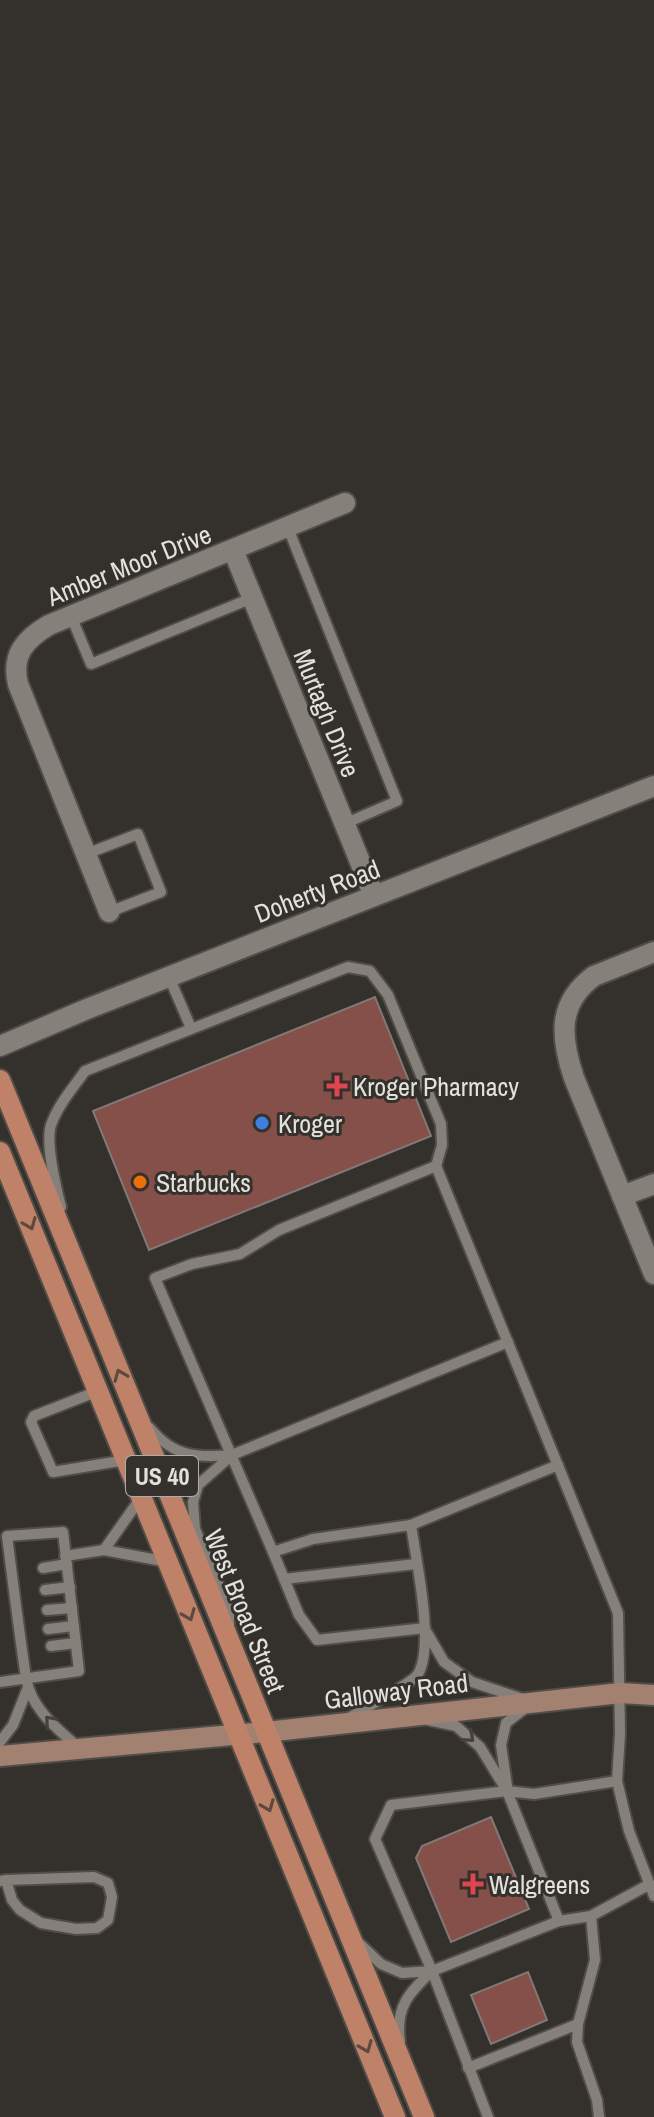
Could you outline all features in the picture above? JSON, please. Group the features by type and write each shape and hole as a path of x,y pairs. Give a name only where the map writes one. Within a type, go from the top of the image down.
{"main road":[{"name":"West Broad Street","path":"0,1080 424,2117"},
{"name":"West Broad Street","path":"0,1152 395,2117"}],"street":[{"name":"Amber Moor Drive","path":"109,912 18,684 8,672 31,636 49,625 345,503"},
{"name":"Murtagh Drive","path":"233,550 374,896"},
{"name":"Doherty Road","path":"0,1046 654,786"},
{"path":"654,952 594,976 570,1003 563,1026 567,1059 654,1274"},
{"path":"622,1196 654,1184"},
{"name":"Galloway Road","path":"0,1756 266,1732 620,1693 654,1695"}],"lane":[{"path":"288,528 397,801 344,824"},
{"path":"71,616 91,664 252,598"},
{"path":"86,854 138,834 150,863 161,892 109,912"},
{"path":"73,1259 53,1172 49,1129 59,1107 85,1071 348,967 370,971 388,995 441,1124 442,1145 436,1166 618,1613 620,1693 617,1781 629,1831 654,1896"},
{"path":"169,977 191,1028"},
{"path":"425,1628 317,1640 299,1615 155,1278 192,1264 240,1254 279,1230 436,1166"},
{"path":"134,1408 160,1440 188,1455 232,1455 508,1342"},
{"path":"98,1391 34,1416 31,1422 53,1472 126,1460"},
{"path":"229,1642 229,1610 195,1529 193,1502 198,1485 232,1455"},
{"path":"273,1552 313,1539 411,1525 558,1465"},
{"path":"104,1550 142,1497"},
{"path":"338,1724 417,1676 424,1658 425,1628 411,1525"},
{"path":"0,1682 27,1682 79,1671 63,1532 7,1536 10,1572 20,1613 27,1682 13,1725 0,1742"},
{"path":"43,1568 104,1550 168,1562"},
{"path":"284,1579 416,1564"},
{"path":"45,1590 70,1587"},
{"path":"47,1610 72,1608"},
{"path":"48,1629 74,1626"},
{"path":"425,1628 444,1662 472,1682 533,1702"},
{"path":"51,1646 76,1643"},
{"path":"27,1682 47,1720 79,1748"},
{"path":"507,1791 501,1745 506,1723 533,1702"},
{"path":"407,1716 456,1726 480,1747 507,1791 559,1921"},
{"path":"488,2117 432,1971 375,1839 391,1805 507,1791 534,1794 617,1781"},
{"path":"94,1877 108,1883 112,1897 108,1920 97,1928 76,1929 41,1923 20,1910 3,1880 94,1877"},
{"path":"347,1931 381,1964 402,1973 432,1971 559,1921 591,1916 650,1884"},
{"path":"591,1916 595,1960 578,2024 577,2042 597,2100 599,2117"},
{"path":"403,2064 399,2013 410,1992 432,1971"},
{"path":"468,2068 578,2024"}],"building":[{"name":"Kroger","path":"375,997 431,1136 149,1250 93,1111"},
{"name":"Walgreens","path":"491,1817 529,1909 451,1942 416,1858 422,1846"},
{"path":"528,1972 547,2020 491,2044 471,1995"}],"place":[{"name":"Kroger Pharmacy","path":"337,1086"},
{"name":"Kroger","path":"262,1123"},
{"name":"Starbucks","path":"140,1182"},
{"name":"Walgreens","path":"473,1884"}]}
